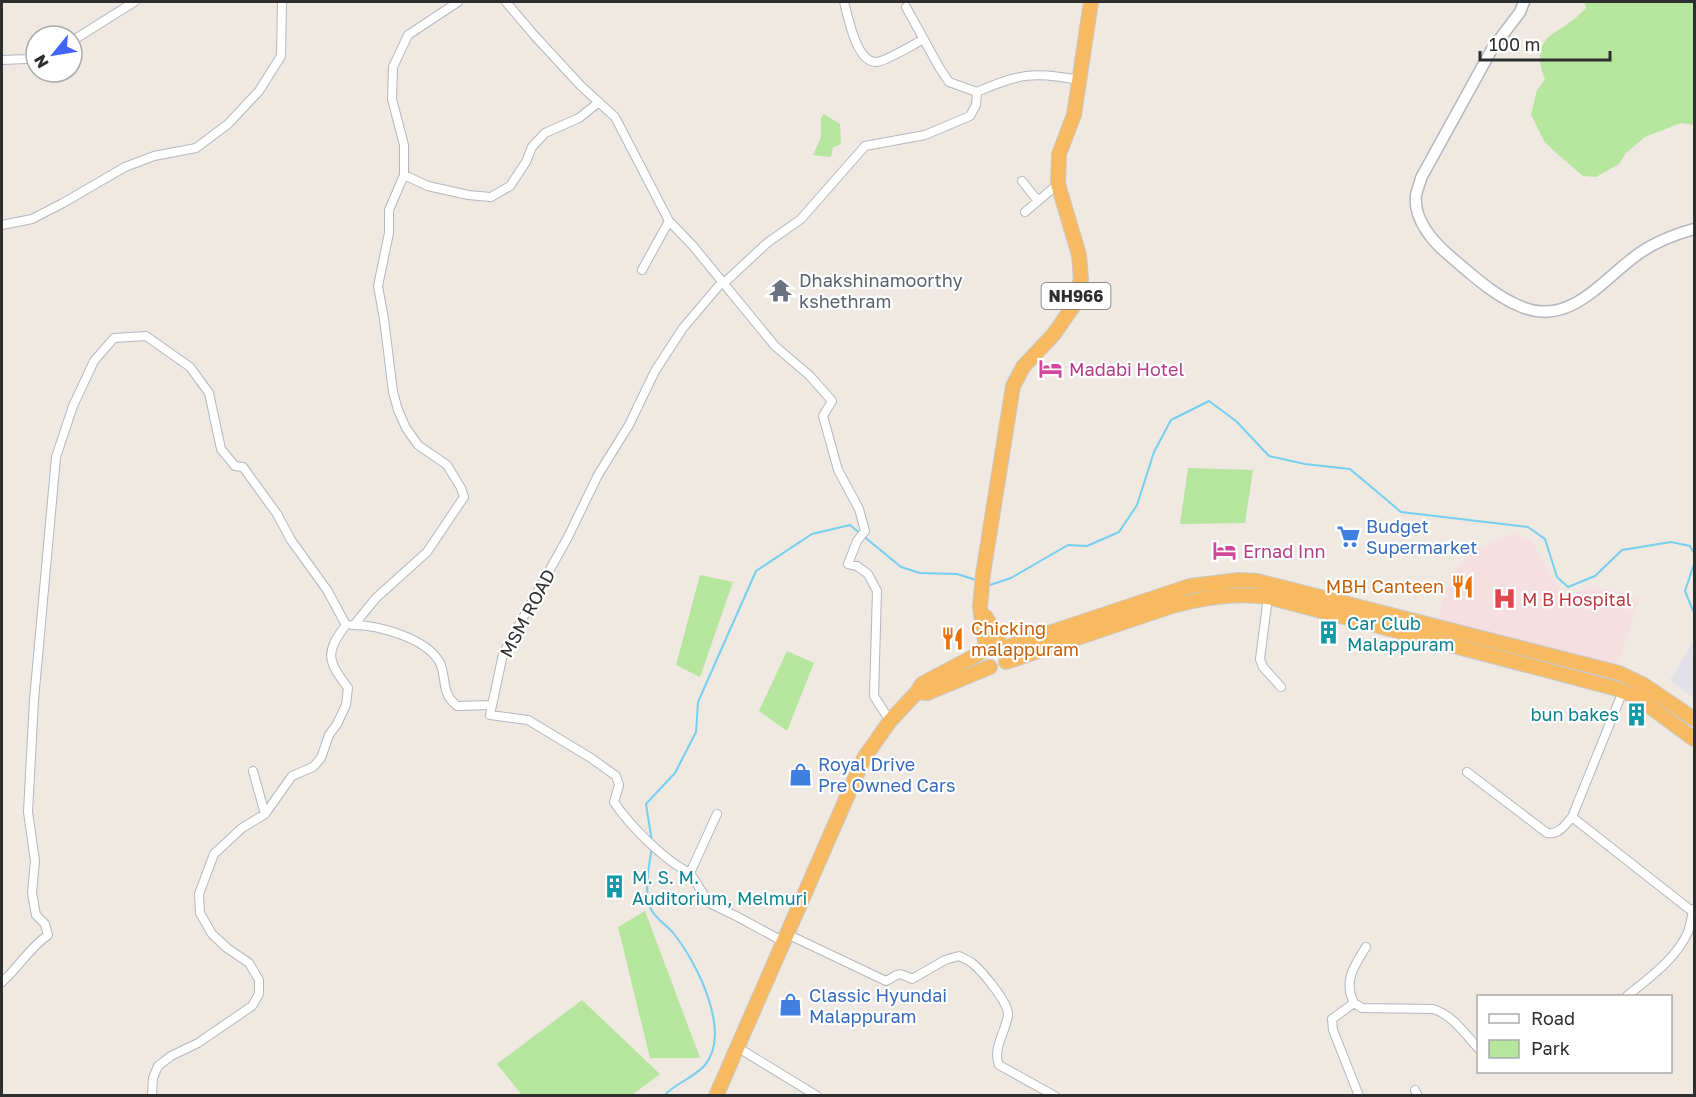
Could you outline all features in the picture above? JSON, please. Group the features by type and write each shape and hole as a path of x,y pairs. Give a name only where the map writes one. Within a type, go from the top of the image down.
{"highway":[{"name":"NH966","path":"990,667 984,660 980,607 983,574 1014,386 1023,367 1054,334 1074,305 1081,279 1080,255 1058,184 1059,154 1074,114 1091,2"},
{"path":"1004,652 1190,586 1239,580 1292,589 1620,673 1644,685 1695,719"},
{"path":"716,1095 864,758 890,721 922,684 991,645 1004,652 1196,599 1237,595 1268,597 1623,691 1637,697 1695,738"},
{"path":"917,692 927,693 990,667 999,668 1004,652 980,607"},
{"path":"1547,672 1551,655"}],"street":[{"path":"84,33 134,2"},
{"path":"2,225 32,219 124,167 154,156 196,148 228,124 259,91 281,56 282,2"},
{"path":"152,1095 153,1078 158,1066 171,1056 198,1043 252,1006 259,994 260,980 249,963 226,948 212,934 200,913 200,894 214,854 242,828 265,814 292,776 313,767 321,758 329,735 346,705 348,688 336,672 330,655 334,641 376,598 428,552 464,497 447,465 418,445 406,428 393,392 378,286 389,233 389,210 404,175 404,145 392,99 393,67 408,35 458,2"},
{"path":"506,2 581,86 615,117 669,221 775,346 810,376 832,401 823,416 838,470 859,508 865,531 857,541 848,564 857,566 867,574 877,591 874,696 890,721"},
{"path":"844,2 859,50 868,59 876,62 885,59 924,39"},
{"path":"1524,2 1520,12 1492,49 1421,178 1416,196 1417,211 1425,228 1442,250 1482,283 1522,307 1544,312 1569,307 1582,301 1634,257 1654,244 1695,229"},
{"path":"906,7 949,82 977,92 1008,78 1030,75 1052,74 1079,80"},
{"path":"2,60 24,59"},
{"name":"MSM ROAD","path":"492,705 503,654 568,537 598,475 628,425 655,370 683,328 722,283 766,243 801,219 865,146 925,135 970,116 976,105 977,92"},
{"path":"404,175 428,186 468,195 491,197 510,186 526,162 532,147 544,133 579,118 598,102"},
{"path":"1022,181 1038,201"},
{"path":"1024,212 1058,184"},
{"path":"642,270 669,221"},
{"path":"2,982 12,973 34,944 48,935 45,924 36,915 32,893 35,861 28,812 34,700 56,457 73,406 94,361 114,338 146,336 190,367 209,393 221,449 226,458 235,466 243,467 350,625"},
{"path":"1268,597 1260,659 1263,667 1281,687"},
{"path":"350,625 364,625 413,639 431,652 440,663 447,695 457,706 492,705 490,715 528,720 616,776 619,785 614,802 623,816 675,866 690,873 709,903 886,981 901,973 912,978 945,960 959,956 972,963 1004,1001 1008,1014 996,1059 999,1065 1055,1095"},
{"path":"1467,772 1547,833 1553,834 1572,817 1623,691"},
{"path":"253,771 265,814"},
{"path":"690,873 717,814"},
{"path":"1572,817 1694,910 1689,930 1682,942 1663,966 1628,995"},
{"path":"1366,947 1352,970 1348,986 1354,1003 1362,1008 1442,1011 1477,1046"},
{"path":"1354,1003 1332,1019 1333,1030 1359,1095"},
{"path":"737,1047 817,1095"}],"shaded area":[{"name":"M B Hospital","path":"1517,532 1534,544 1564,599 1591,585 1640,598 1618,664 1438,622 1447,587 1457,568 1477,548"},
{"path":"1694,640 1694,699 1670,680"}],"green space":[{"path":"1585,2 1694,2 1694,125 1681,123 1645,137 1626,153 1619,164 1596,177 1583,176 1554,151 1544,141 1531,115 1537,90 1545,80 1540,52 1543,43 1586,8"},
{"path":"824,114 840,124 841,144 833,147 831,157 813,155 821,137 821,118"},
{"path":"1188,468 1253,470 1245,523 1180,524"},
{"path":"700,575 733,582 700,677 676,665"},
{"path":"787,651 814,663 787,731 759,711"},
{"path":"645,911 700,1058 650,1058 618,927"},
{"path":"582,1000 660,1074 632,1095 522,1095 497,1064"}],"waterway":[{"path":"987,584 1011,578 1068,545 1087,546 1119,532 1137,505 1154,452 1171,420 1209,401 1236,421 1269,456 1305,464 1350,469 1401,512 1528,527 1545,539 1557,577 1568,587 1595,576 1622,550 1671,542 1690,546 1694,553"},
{"path":"652,842 646,804 675,773 696,732 698,702 756,571 812,534 850,525 901,567 920,573 957,574 976,580"},
{"path":"1694,564 1685,591 1694,613"},
{"path":"652,847 647,885 650,907 674,934 701,979 713,1017 715,1035 712,1051 705,1065 664,1096"}],"place":[{"name":"Dhakshinamoorthy kshethram","path":"781,290"},
{"name":"Madabi Hotel","path":"1051,369"},
{"name":"Budget Supermarket","path":"1348,536"},
{"name":"Ernad Inn","path":"1225,551"},
{"name":"MBH Canteen","path":"1462,586"},
{"name":"M B Hospital","path":"1504,599"},
{"name":"Car Club Malappuram","path":"1329,633"},
{"name":"Chicking malappuram","path":"953,638"},
{"name":"bun bakes","path":"1637,714"},
{"name":"Royal Drive Pre Owned Cars","path":"800,774"},
{"name":"M. S. M. Auditorium, Melmuri","path":"614,887"},
{"name":"Classic Hyundai Malappuram","path":"791,1005"}]}
